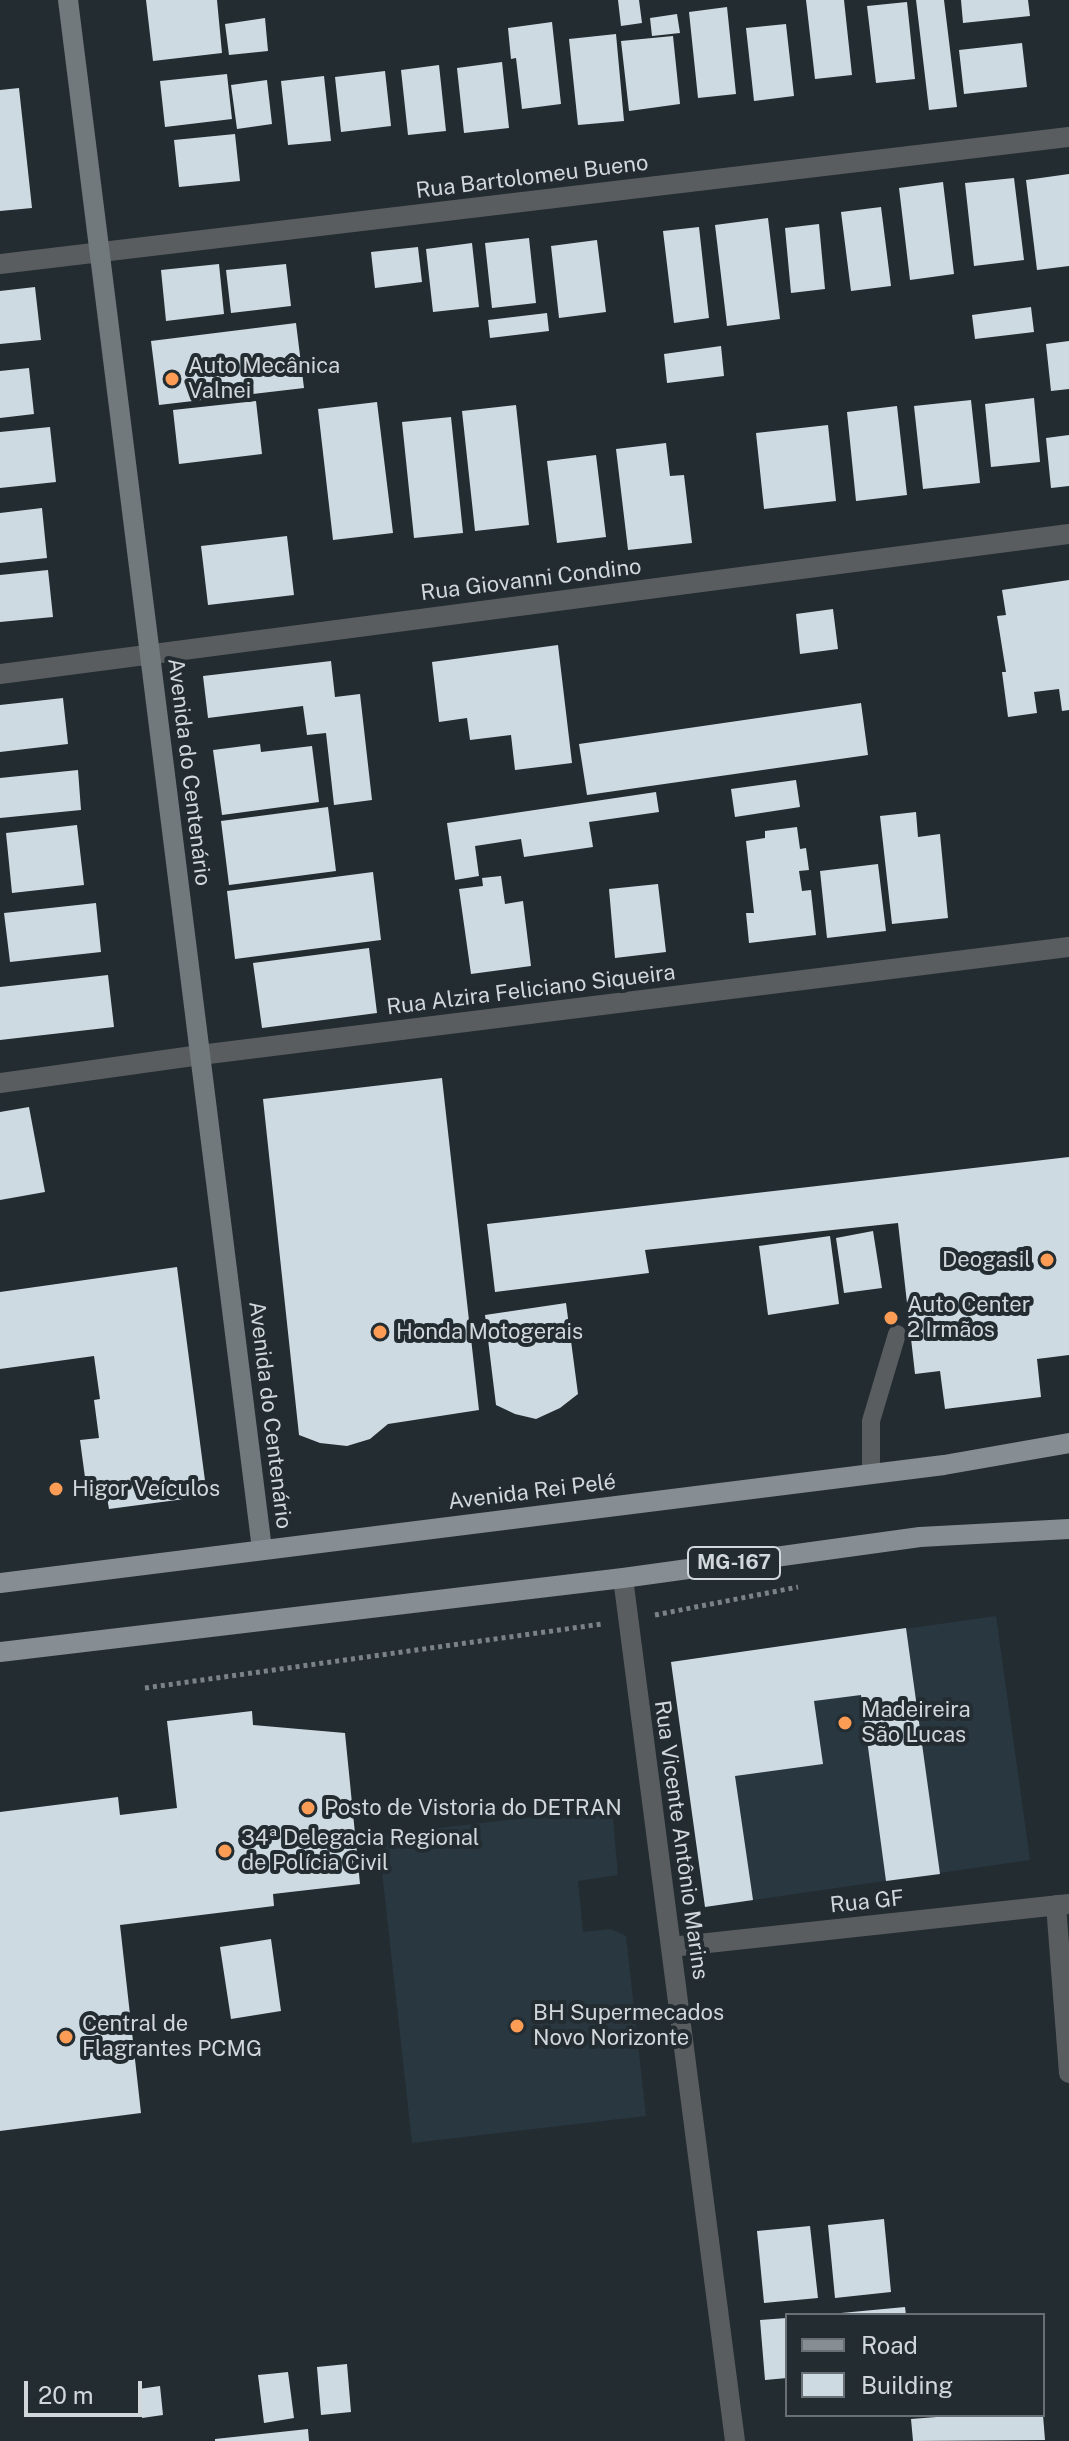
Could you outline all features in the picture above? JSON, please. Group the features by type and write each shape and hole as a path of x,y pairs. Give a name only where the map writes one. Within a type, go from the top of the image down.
{"main road":[{"name":"Avenida Rei Pelé","path":"0,1583 944,1465 1069,1443"},
{"name":"MG-167","path":"0,1652 623,1578 920,1537 1069,1529"}],"street":[{"name":"Avenida do Centenário","path":"68,0 262,1549"},
{"name":"Rua Bartolomeu Bueno","path":"0,264 1069,137"},
{"name":"Rua Giovanni Condino","path":"0,674 1069,534"},
{"name":"Rua Alzira Feliciano Siqueira","path":"0,1083 200,1055 1069,947"},
{"name":"Rua Vicente Antônio Marins","path":"623,1578 735,2441"},
{"name":"Rua GF","path":"671,1947 1063,1905"},
{"path":"1063,1905 1069,2073"}],"lane":[{"path":"871,1474 871,1421 897,1334"}],"shaded area":[{"name":"Madeireira São Lucas","path":"996,1616 1030,1860 705,1907 671,1662"},
{"name":"BH Supermecados Novo Norizonte","path":"612,1808 618,1875 578,1881 583,1932 611,1929 626,1936 646,2116 412,2143 378,1835"}],"building":[{"path":"146,0 217,0 222,53 153,61"},
{"path":"618,0 639,0 642,23 621,26"},
{"path":"806,0 844,0 852,75 815,79"},
{"path":"916,0 944,0 957,107 929,110"},
{"path":"961,0 1028,0 1030,16 963,23"},
{"path":"907,2 915,79 876,83 867,6"},
{"path":"727,7 736,94 698,98 689,12"},
{"path":"677,14 680,33 652,36 650,18"},
{"path":"265,18 268,51 229,55 225,24"},
{"path":"552,22 561,104 522,109 516,58 511,59 508,28"},
{"path":"786,24 794,96 754,101 746,28"},
{"path":"616,34 624,121 578,125 569,39"},
{"path":"673,36 680,104 629,111 621,41"},
{"path":"1022,43 1027,87 964,94 959,50"},
{"path":"502,62 509,128 464,133 457,68"},
{"path":"439,65 446,131 408,135 401,70"},
{"path":"385,71 391,126 341,132 335,77"},
{"path":"227,74 232,119 165,127 160,81"},
{"path":"324,76 331,141 288,145 281,81"},
{"path":"267,80 272,124 237,129 231,85"},
{"path":"19,88 32,208 0,211 0,90"},
{"path":"235,134 240,181 179,187 174,140"},
{"path":"1069,174 1069,266 1037,270 1026,180"},
{"path":"1014,178 1024,260 974,266 965,183"},
{"path":"943,182 954,274 910,280 899,188"},
{"path":"881,207 891,286 851,291 841,212"},
{"path":"768,218 780,319 727,326 715,225"},
{"path":"819,224 825,289 791,293 785,228"},
{"path":"699,227 709,318 674,323 663,231"},
{"path":"529,238 536,303 492,308 485,243"},
{"path":"597,240 606,312 559,318 551,246"},
{"path":"472,243 479,307 433,312 426,249"},
{"path":"418,247 422,282 375,288 371,252"},
{"path":"219,264 224,314 166,321 161,270"},
{"path":"286,264 291,306 231,313 226,270"},
{"path":"35,287 41,340 0,344 0,291"},
{"path":"1031,307 1034,332 975,339 972,315"},
{"path":"547,313 549,331 490,338 488,320"},
{"path":"296,323 304,388 159,405 151,341"},
{"path":"1069,341 1069,389 1051,391 1046,344"},
{"path":"721,346 724,376 667,383 664,354"},
{"path":"29,368 34,414 0,418 0,371"},
{"path":"1034,398 1040,462 991,467 985,404"},
{"path":"971,400 980,483 923,489 914,406"},
{"path":"256,401 262,454 179,464 173,410"},
{"path":"377,402 393,533 333,540 318,409"},
{"path":"516,405 529,525 475,531 462,411"},
{"path":"897,406 907,495 856,501 847,412"},
{"path":"451,417 463,533 414,538 402,422"},
{"path":"828,425 836,501 764,509 756,433"},
{"path":"50,427 56,482 0,488 0,432"},
{"path":"1069,435 1069,486 1051,488 1046,438"},
{"path":"666,443 670,476 684,475 692,543 628,550 616,449"},
{"path":"596,455 606,537 557,543 547,461"},
{"path":"42,508 47,558 0,563 0,513"},
{"path":"287,536 294,595 208,605 201,546"},
{"path":"48,570 53,617 0,622 0,575"},
{"path":"1069,580 1069,710 1062,711 1059,689 1034,692 1037,713 1008,717 1002,672 1006,672 997,616 1006,615 1002,590"},
{"path":"833,609 838,649 800,654 796,614"},
{"path":"558,645 572,763 515,770 511,735 470,740 467,718 439,722 432,662"},
{"path":"331,661 335,697 360,694 372,800 334,805 326,733 307,735 303,706 208,718 203,676"},
{"path":"63,698 68,744 0,752 0,705"},
{"path":"861,703 868,755 587,795 579,744"},
{"path":"260,744 261,752 312,746 319,802 222,815 213,750"},
{"path":"78,770 81,810 0,818 0,778"},
{"path":"796,780 800,807 735,817 731,789"},
{"path":"656,792 659,812 589,822 593,847 524,857 521,839 475,846 479,876 455,880 447,823"},
{"path":"328,807 336,871 229,885 221,821"},
{"path":"916,812 918,837 940,834 948,918 892,924 880,816"},
{"path":"77,825 84,885 12,893 6,833"},
{"path":"797,827 800,849 806,848 809,870 799,871 802,891 811,890 816,935 749,943 746,913 754,913 746,841 765,838 765,831"},
{"path":"878,864 886,931 827,938 820,871"},
{"path":"373,872 381,940 235,959 227,891"},
{"path":"501,876 505,904 523,901 531,966 471,974 459,889 483,886 482,878"},
{"path":"658,884 666,952 615,958 609,889"},
{"path":"96,903 101,952 10,962 4,913"},
{"path":"369,948 377,1013 262,1028 253,963"},
{"path":"108,975 114,1027 0,1040 0,987"},
{"path":"442,1078 479,1410 388,1424 370,1439 347,1446 320,1443 299,1435 263,1099"},
{"path":"29,1107 45,1192 0,1200 0,1112"},
{"path":"1069,1157 1069,1355 1037,1359 1041,1397 945,1409 940,1371 915,1374 898,1223 645,1250 649,1273 495,1292 487,1224"},
{"path":"873,1231 882,1288 844,1293 836,1238"},
{"path":"830,1236 839,1304 768,1315 759,1246"},
{"path":"177,1267 207,1496 109,1509 107,1498 88,1500 80,1440 99,1438 94,1400 100,1399 94,1356 0,1369 0,1292"},
{"path":"566,1303 578,1394 560,1408 536,1419 496,1405 485,1315"},
{"path":"906,1628 940,1874 886,1881 861,1695 814,1701 823,1764 735,1776 753,1900 705,1907 671,1662"},
{"path":"252,1711 253,1725 345,1733 360,1884 273,1894 274,1906 120,1925 141,2113 0,2131 0,1812 118,1797 120,1815 177,1808 167,1721"},
{"path":"271,1939 281,2011 231,2019 220,1947"},
{"path":"884,2219 891,2292 835,2298 828,2225"},
{"path":"810,2226 818,2298 764,2303 757,2231"},
{"path":"905,2307 906,2313 841,2313"},
{"path":"785,2318 785,2378 765,2380 760,2320"},
{"path":"347,2364 351,2412 321,2415 317,2367"},
{"path":"288,2372 294,2418 264,2423 258,2375"},
{"path":"160,2386 163,2415 142,2418 139,2389"},
{"path":"1043,2417 1045,2440 913,2441 911,2419"},
{"path":"308,2429 309,2441 215,2441 215,2439"}],"place":[{"name":"Auto Mecânica Valnei","path":"172,379"},
{"name":"Deogasil","path":"1047,1260"},
{"name":"Auto Center 2 Irmãos","path":"891,1318"},
{"name":"Honda Motogerais","path":"380,1332"},
{"name":"Higor Veículos","path":"56,1489"},
{"name":"Madeireira São Lucas","path":"845,1723"},
{"name":"Posto de Vistoria do DETRAN","path":"308,1808"},
{"name":"34ª Delegacia Regional de Polícia Civil","path":"225,1851"},
{"name":"BH Supermecados Novo Norizonte","path":"517,2026"},
{"name":"Central de Flagrantes PCMG","path":"66,2037"}]}
